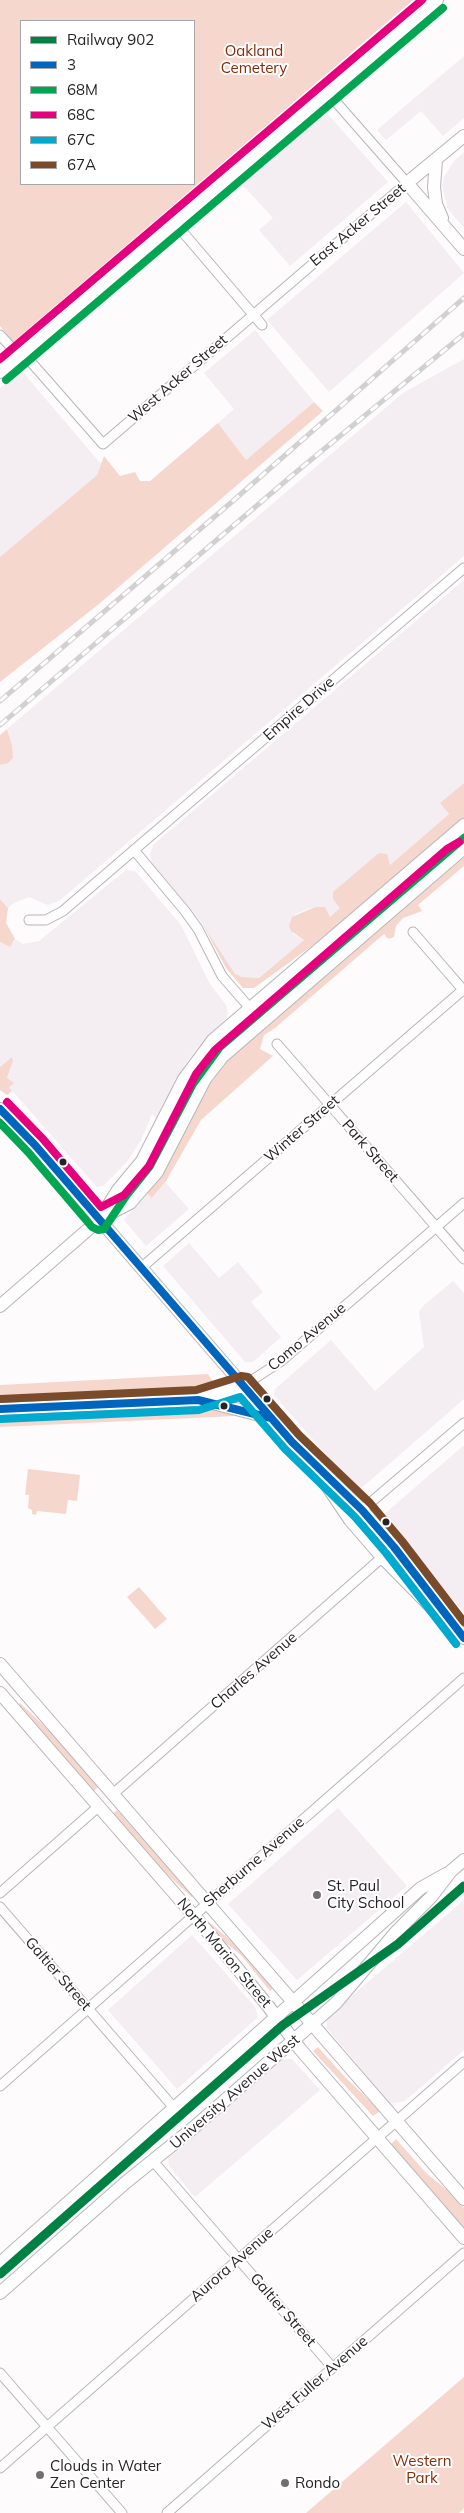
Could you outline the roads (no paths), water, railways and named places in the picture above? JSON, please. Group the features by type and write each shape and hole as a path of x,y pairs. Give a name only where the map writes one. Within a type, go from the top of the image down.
{"main road":[{"path":"0,372 437,0"},
{"name":"East Acker Street","path":"407,183 464,136"},
{"path":"436,160 434,187 436,204 446,228"},
{"path":"407,183 464,248"},
{"path":"99,1220 118,1190 145,1156 194,1064 213,1040 464,825"},
{"path":"0,1306 99,1220 130,1203 164,1160 205,1079 222,1057 461,852"},
{"path":"0,1109 35,1145 242,1386 308,1459 362,1510 394,1547 464,1639"},
{"name":"Como Avenue","path":"0,1410 198,1400 242,1386"},
{"path":"198,1400 271,1418"},
{"path":"308,1459 350,1520 382,1557 464,1639"},
{"name":"North Marion Street","path":"0,1664 464,2199"},
{"name":"North Marion Street","path":"1,1697 194,1916 276,2016 294,2041 464,2238"},
{"name":"University Avenue West","path":"0,2263 421,1888 451,1871 464,1860"},
{"name":"University Avenue West","path":"0,2293 312,2025 347,1992 396,1932 431,1897 451,1871"}],"street":[{"path":"328,93 407,183"},
{"name":"East Acker Street","path":"252,314 407,183"},
{"path":"175,224 262,325"},
{"name":"West Acker Street","path":"23,353 103,444 252,314"},
{"path":"0,335 11,348 23,353"},
{"name":"Empire Drive","path":"28,920 46,920 63,911 464,568"},
{"path":"134,850 198,929 222,976 262,1022"},
{"path":"412,932 464,990"},
{"name":"Winter Street","path":"141,1268 464,990"},
{"name":"Park Street","path":"277,1044 464,1259"},
{"name":"Como Avenue","path":"242,1386 280,1362 464,1203"},
{"path":"350,1520 464,1423"},
{"name":"Charles Avenue","path":"113,1794 394,1547"},
{"name":"Sherburne Avenue","path":"0,2086 464,1678"},
{"path":"1,1697 17,1683"},
{"path":"0,1893 98,1807"},
{"name":"Galtier Street","path":"0,1907 175,2109"},
{"name":"Aurora Avenue","path":"0,2468 464,2062"},
{"name":"Galtier Street","path":"153,2161 333,2368"},
{"name":"West Fuller Avenue","path":"167,2513 464,2253"},
{"path":"0,2373 122,2513"}],"railway":[{"path":"0,701 234,500 464,298"},
{"path":"0,725 295,473 464,334"}],"rail line":[{"name":"902","path":"0,2274 283,2025 398,1944 464,1886"}],"place":[{"name":"St. Paul City School","path":"317,1895"},
{"name":"Clouds in Water Zen Center","path":"40,2475"},
{"name":"Rondo","path":"285,2483"}],"park label":[{"name":"Oakland Cemetery","path":"254,60"},
{"name":"Western Park","path":"422,2470"}]}
